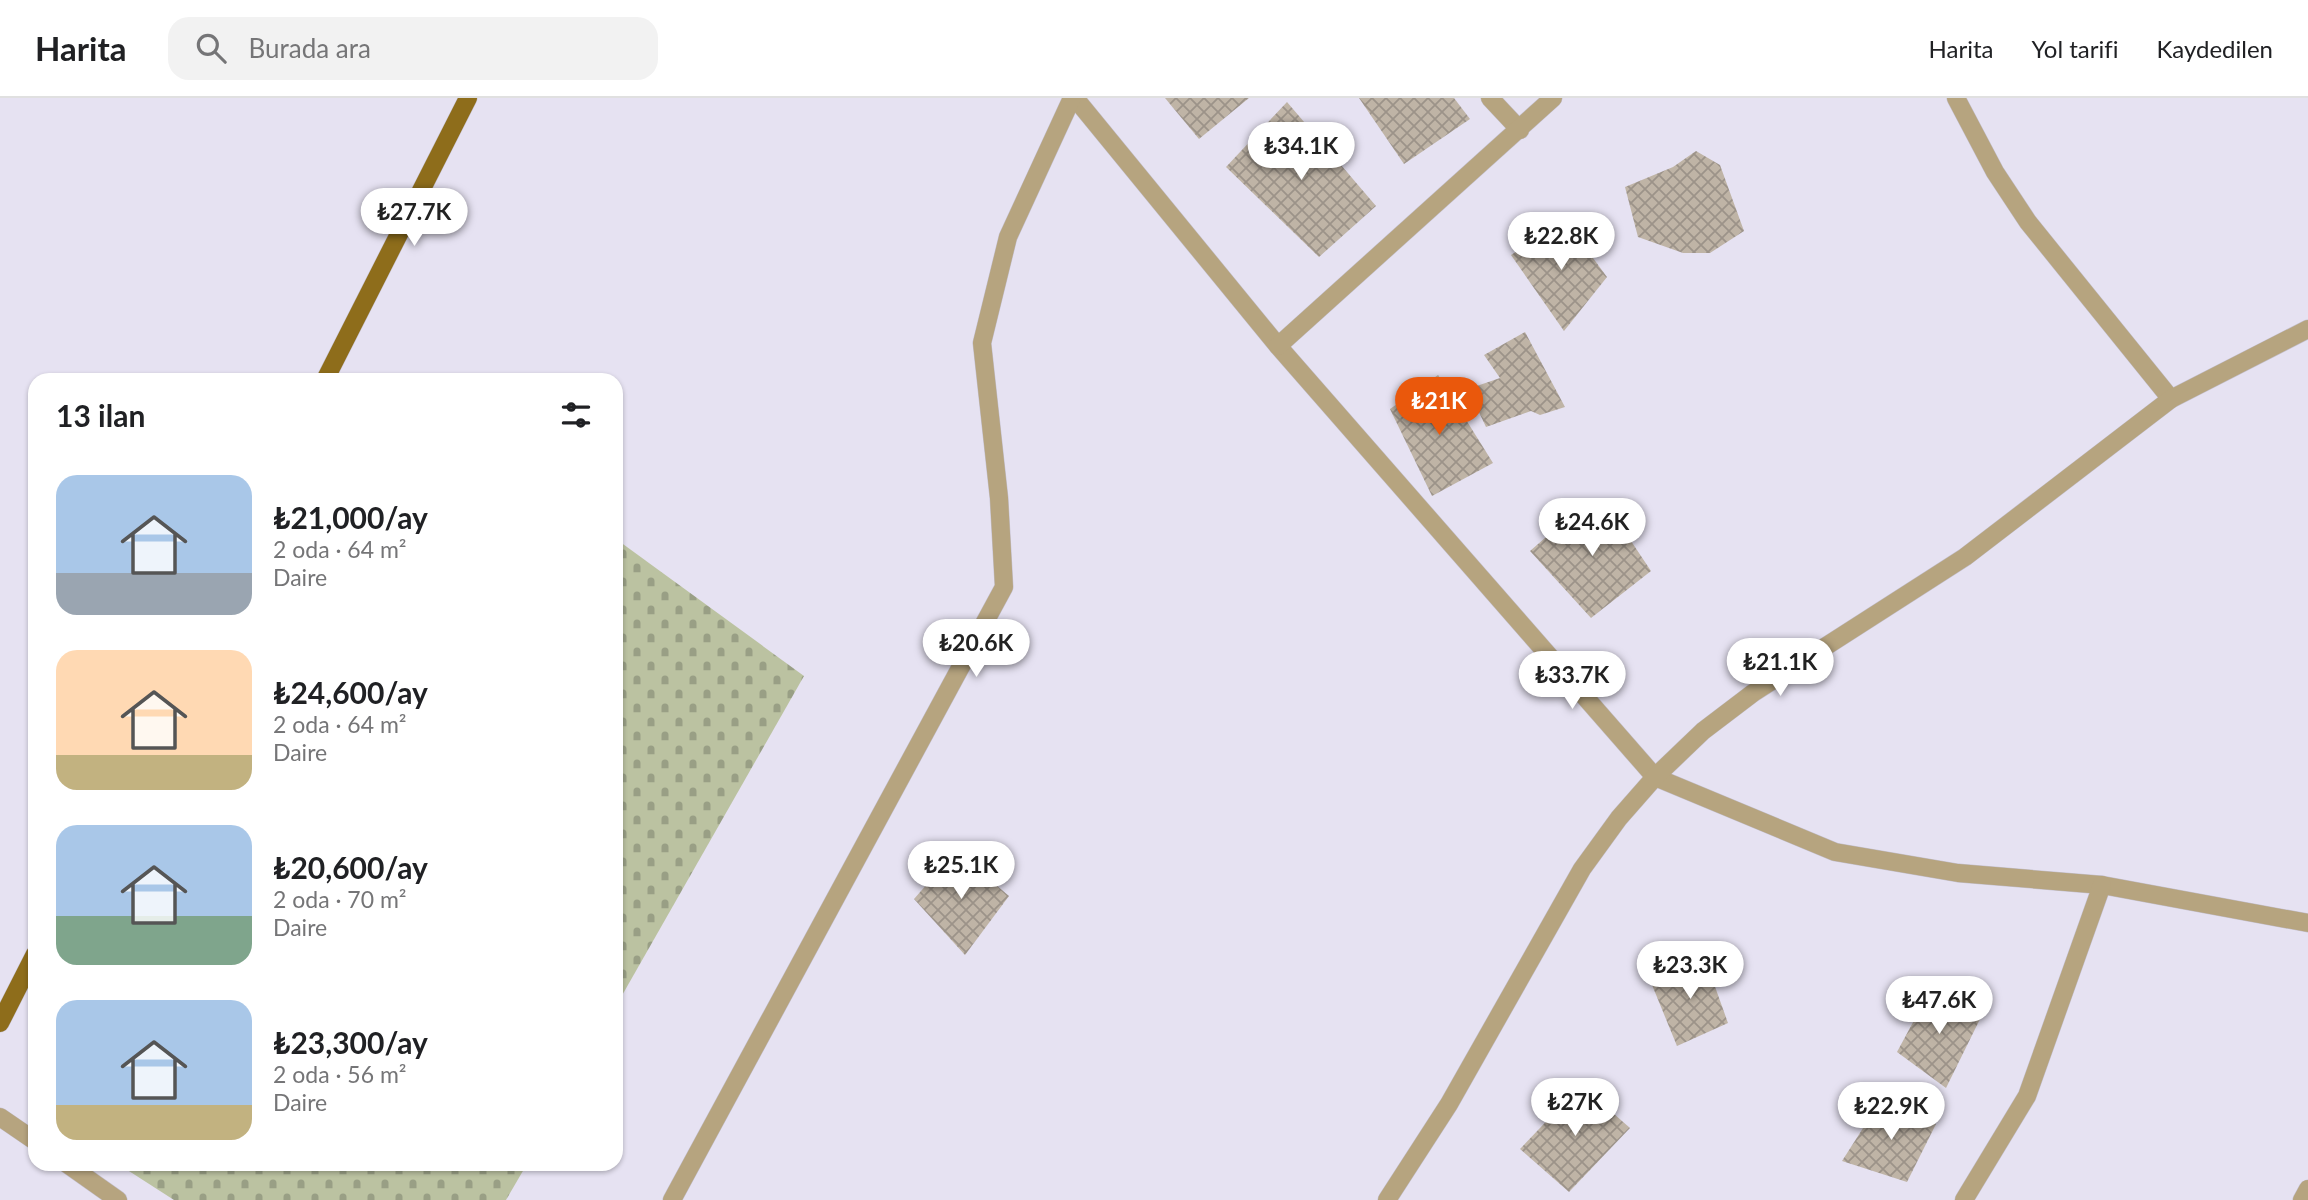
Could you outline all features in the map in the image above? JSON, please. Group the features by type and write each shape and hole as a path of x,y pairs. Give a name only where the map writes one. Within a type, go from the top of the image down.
{"main road":[{"path":"329,373 468,98"},
{"path":"0,1023 28,968"}],"street":[{"path":"672,1200 1004,587 999,498 982,343 1008,237 1073,98 1278,346 1655,777 1835,852 1958,873 2102,885 2308,923"},
{"path":"1490,98 1520,130"},
{"path":"1278,346 1553,98"},
{"path":"1956,98 1995,172 2028,222 2171,399"},
{"path":"1387,1200 1449,1104 1582,869 1619,818 1655,777 1703,731 1753,693 1965,557 2171,399 2308,329"},
{"path":"1964,1200 2027,1096 2102,885"},
{"path":"0,1117 28,1137"},
{"path":"77,1171 118,1200"},
{"path":"2302,1200 2308,1189"}],"green space":[{"path":"623,544 804,676 623,994"},
{"path":"129,1171 523,1171 506,1200 174,1200"}],"building":[{"path":"1165,98 1249,98 1199,139"},
{"path":"1359,98 1454,98 1470,119 1404,164"},
{"path":"1287,102 1376,206 1319,257 1226,167"},
{"path":"1696,151 1720,165 1744,231 1710,253 1683,253 1638,237 1625,187 1673,167"},
{"path":"1565,220 1607,277 1564,331 1511,255"},
{"path":"1525,332 1565,407 1540,415 1531,411 1486,427 1468,389 1500,378 1484,355"},
{"path":"1438,375 1493,463 1432,496 1390,409"},
{"path":"1579,500 1587,514 1607,505 1651,571 1591,618 1530,551 1553,531"},
{"path":"956,851 1009,896 965,955 914,899"},
{"path":"1704,956 1728,1023 1677,1046 1650,980"},
{"path":"1932,987 1981,1017 1946,1088 1897,1052"},
{"path":"1581,1085 1630,1128 1569,1192 1520,1149"},
{"path":"1881,1100 1936,1124 1907,1182 1842,1161"}]}
